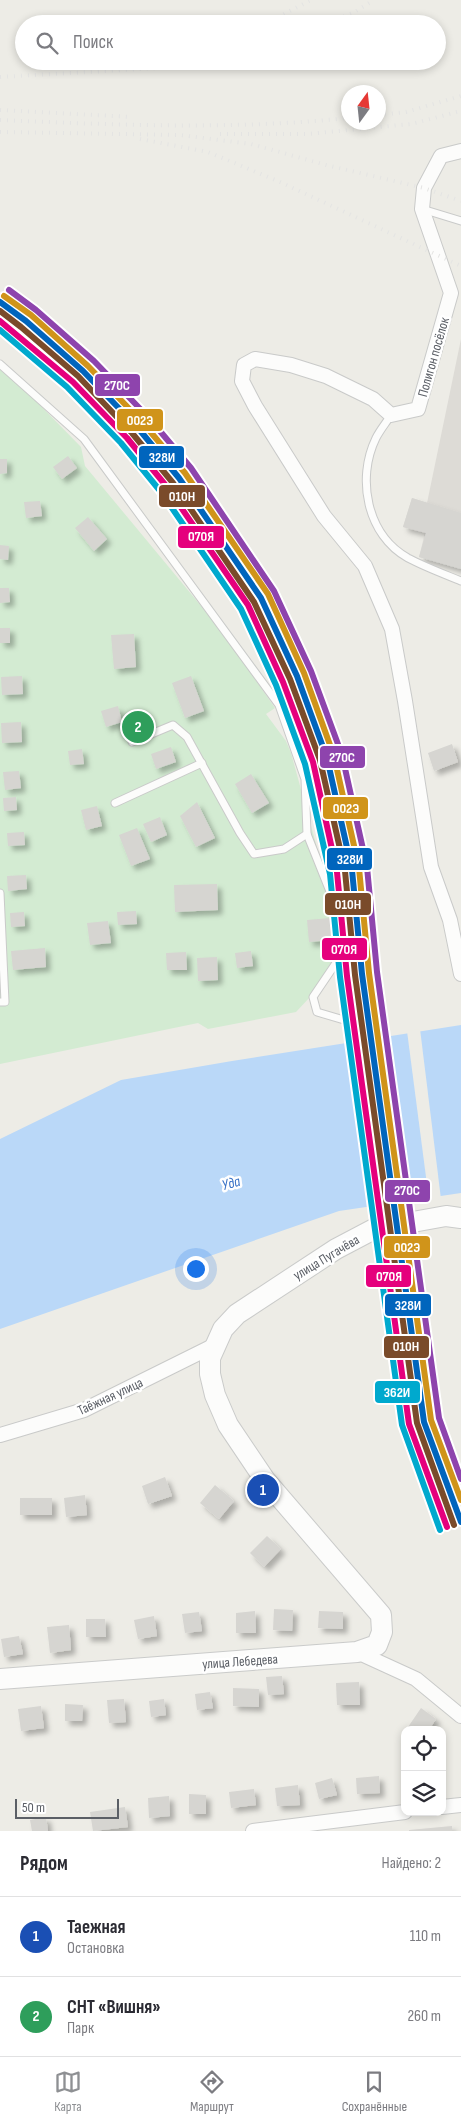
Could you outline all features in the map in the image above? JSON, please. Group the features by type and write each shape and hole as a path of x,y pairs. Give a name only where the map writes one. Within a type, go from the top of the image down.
{"street":[{"name":"Полигон посёлок","path":"391,415 418,409 451,293 422,209 424,188 440,156 461,151"},
{"path":"391,415 373,399 326,376 291,365 255,359 244,365 242,381 255,406 324,516 365,566 392,629 431,868 455,920 461,974"},
{"name":"улица Пугачёва","path":"215,1344 223,1329 237,1314 336,1249 366,1233 374,1229 446,1216 461,1218"},
{"path":"215,1344 210,1358 210,1374 215,1394 228,1425 265,1480 381,1615 382,1632 377,1645 357,1652"},
{"name":"Таёжная улица","path":"0,1435 84,1410 215,1344"},
{"name":"улица Лебедева","path":"0,1679 357,1652 416,1679 461,1716"},
{"path":"446,1807 461,1805"},
{"path":"253,1831 401,1812"}],"lane":[{"path":"422,209 461,221"},
{"path":"0,364 84,439 279,705 305,779 308,834 331,894 338,960 313,997 317,1012 344,1020"},
{"path":"391,415 376,439 368,465 367,492 371,516 385,539 406,557 461,581"},
{"path":"132,742 173,725 187,737 240,833 254,854 284,849 308,834"},
{"path":"115,803 202,763"},
{"path":"0,893 6,1002 0,1002"}],"shaded area":[{"path":"461,339 461,569 419,557 425,533 403,527 412,498 427,503"}],"green space":[{"path":"0,369 33,398 81,447 85,466 221,630 275,708 266,714 286,741 291,753 335,913 338,954 311,996 296,1012 208,1029 198,1023 0,1064"}],"water":[{"name":"Уда","path":"461,1025 461,1193 339,1211 0,1329 0,1139 121,1080"}],"pier":[{"path":"420,1029 441,1199 429,1200 407,1031"},
{"path":"376,1036 398,1205 386,1207 363,1038"}],"building":[{"path":"68,456 77,468 62,479 53,467"},
{"path":"0,459 7,459 7,473 0,474"},
{"path":"412,498 461,513 461,569 419,557 426,533 403,527"},
{"path":"40,501 42,516 26,518 24,502"},
{"path":"88,517 107,539 94,551 75,528"},
{"path":"0,545 9,546 8,560 0,559"},
{"path":"0,588 9,588 10,602 0,603"},
{"path":"0,628 10,628 10,643 0,643"},
{"path":"134,634 136,667 114,669 111,635"},
{"path":"22,676 23,694 2,695 1,677"},
{"path":"191,676 204,711 185,718 172,683"},
{"path":"118,706 122,722 106,727 101,711"},
{"path":"21,722 22,742 2,743 1,723"},
{"path":"452,744 458,762 434,771 428,753"},
{"path":"171,747 176,762 156,769 151,754"},
{"path":"82,749 84,764 70,765 68,751"},
{"path":"19,771 21,788 5,790 3,772"},
{"path":"251,774 269,803 252,813 235,784"},
{"path":"16,797 17,810 4,811 3,798"},
{"path":"197,802 215,838 196,847 180,816"},
{"path":"97,806 102,826 86,830 81,810"},
{"path":"160,817 167,835 151,842 143,824"},
{"path":"137,828 150,859 131,866 119,835"},
{"path":"24,832 25,845 8,846 7,833"},
{"path":"26,875 27,889 8,891 7,876"},
{"path":"217,884 218,910 175,912 174,885"},
{"path":"136,911 137,924 118,925 117,912"},
{"path":"24,912 25,926 11,927 10,913"},
{"path":"330,918 332,940 309,942 307,920"},
{"path":"108,921 111,943 90,945 87,923"},
{"path":"45,948 46,967 13,970 11,951"},
{"path":"251,951 253,966 237,968 235,953"},
{"path":"186,952 187,970 167,970 166,953"},
{"path":"217,957 218,980 198,981 197,958"},
{"path":"165,1477 172,1496 148,1504 142,1486"},
{"path":"215,1485 234,1501 219,1519 200,1503"},
{"path":"85,1495 87,1515 66,1517 64,1498"},
{"path":"20,1498 52,1498 52,1515 20,1515"},
{"path":"267,1536 281,1549 264,1567 250,1553"},
{"path":"274,1609 293,1610 292,1631 273,1630"},
{"path":"255,1611 256,1633 236,1633 236,1613"},
{"path":"319,1611 343,1612 343,1629 318,1628"},
{"path":"199,1612 202,1631 185,1633 182,1614"},
{"path":"154,1616 157,1636 138,1639 134,1620"},
{"path":"86,1619 105,1619 106,1637 86,1637"},
{"path":"69,1625 71,1650 50,1653 47,1627"},
{"path":"19,1636 23,1654 4,1657 1,1639"},
{"path":"282,1676 284,1694 268,1695 266,1677"},
{"path":"359,1682 360,1705 337,1705 336,1683"},
{"path":"233,1688 259,1689 259,1707 233,1706"},
{"path":"210,1692 213,1708 197,1710 195,1694"},
{"path":"124,1699 126,1722 109,1723 107,1700"},
{"path":"164,1699 166,1715 151,1717 149,1701"},
{"path":"65,1704 83,1705 82,1721 65,1721"},
{"path":"41,1706 44,1728 21,1731 18,1709"},
{"path":"421,1708 436,1719 432,1726 409,1726"},
{"path":"379,1776 380,1793 357,1794 356,1778"},
{"path":"332,1778 337,1795 319,1799 315,1783"},
{"path":"298,1785 300,1805 277,1806 275,1788"},
{"path":"254,1789 256,1805 231,1808 229,1792"},
{"path":"189,1794 206,1795 206,1814 189,1814"},
{"path":"169,1796 170,1816 149,1818 148,1798"},
{"path":"125,1807 128,1827 93,1831 90,1812"},
{"path":"46,1817 48,1831 32,1831 30,1820"},
{"path":"452,1826 452,1831 409,1831 409,1830"}],"railway":[{"path":"282,15 311,0"},
{"path":"348,15 374,0"},
{"path":"0,77 123,70"},
{"path":"386,114 406,112 461,96"},
{"path":"0,110 132,117"},
{"path":"220,134 308,134 411,124 461,111"},
{"path":"0,120 131,125 218,125 341,119"},
{"path":"0,132 180,135 251,144 326,165 424,188 461,201"},
{"path":"140,139 208,152 280,182 461,266"}],"transit line":[{"name":"270С","path":"9,290 36,310 94,361 149,418 191,468 274,591 311,671 342,755 367,867 377,972 439,1418 461,1479"},
{"name":"002Э","path":"4,296 31,315 88,366 143,423 185,473 268,594 304,673 334,756 359,868 369,973 431,1420 461,1500"},
{"name":"328И","path":"0,302 26,321 83,371 138,428 179,478 261,598 297,676 327,758 352,870 362,974 424,1422 461,1522"},
{"name":"010Н","path":"0,311 78,376 132,433 173,483 254,602 290,679 320,760 345,871 355,975 417,1423 454,1525"},
{"name":"070Я","path":"0,321 73,382 127,438 167,487 248,605 283,682 313,762 337,872 347,976 409,1424 447,1527"},
{"name":"362И","path":"0,330 67,387 121,443 161,492 241,609 276,685 305,764 330,874 340,977 402,1425 440,1530"}],"place":[{"name":"СНТ «Вишня»","path":"138,727"},
{"name":"Таежная","path":"263,1490"}]}
